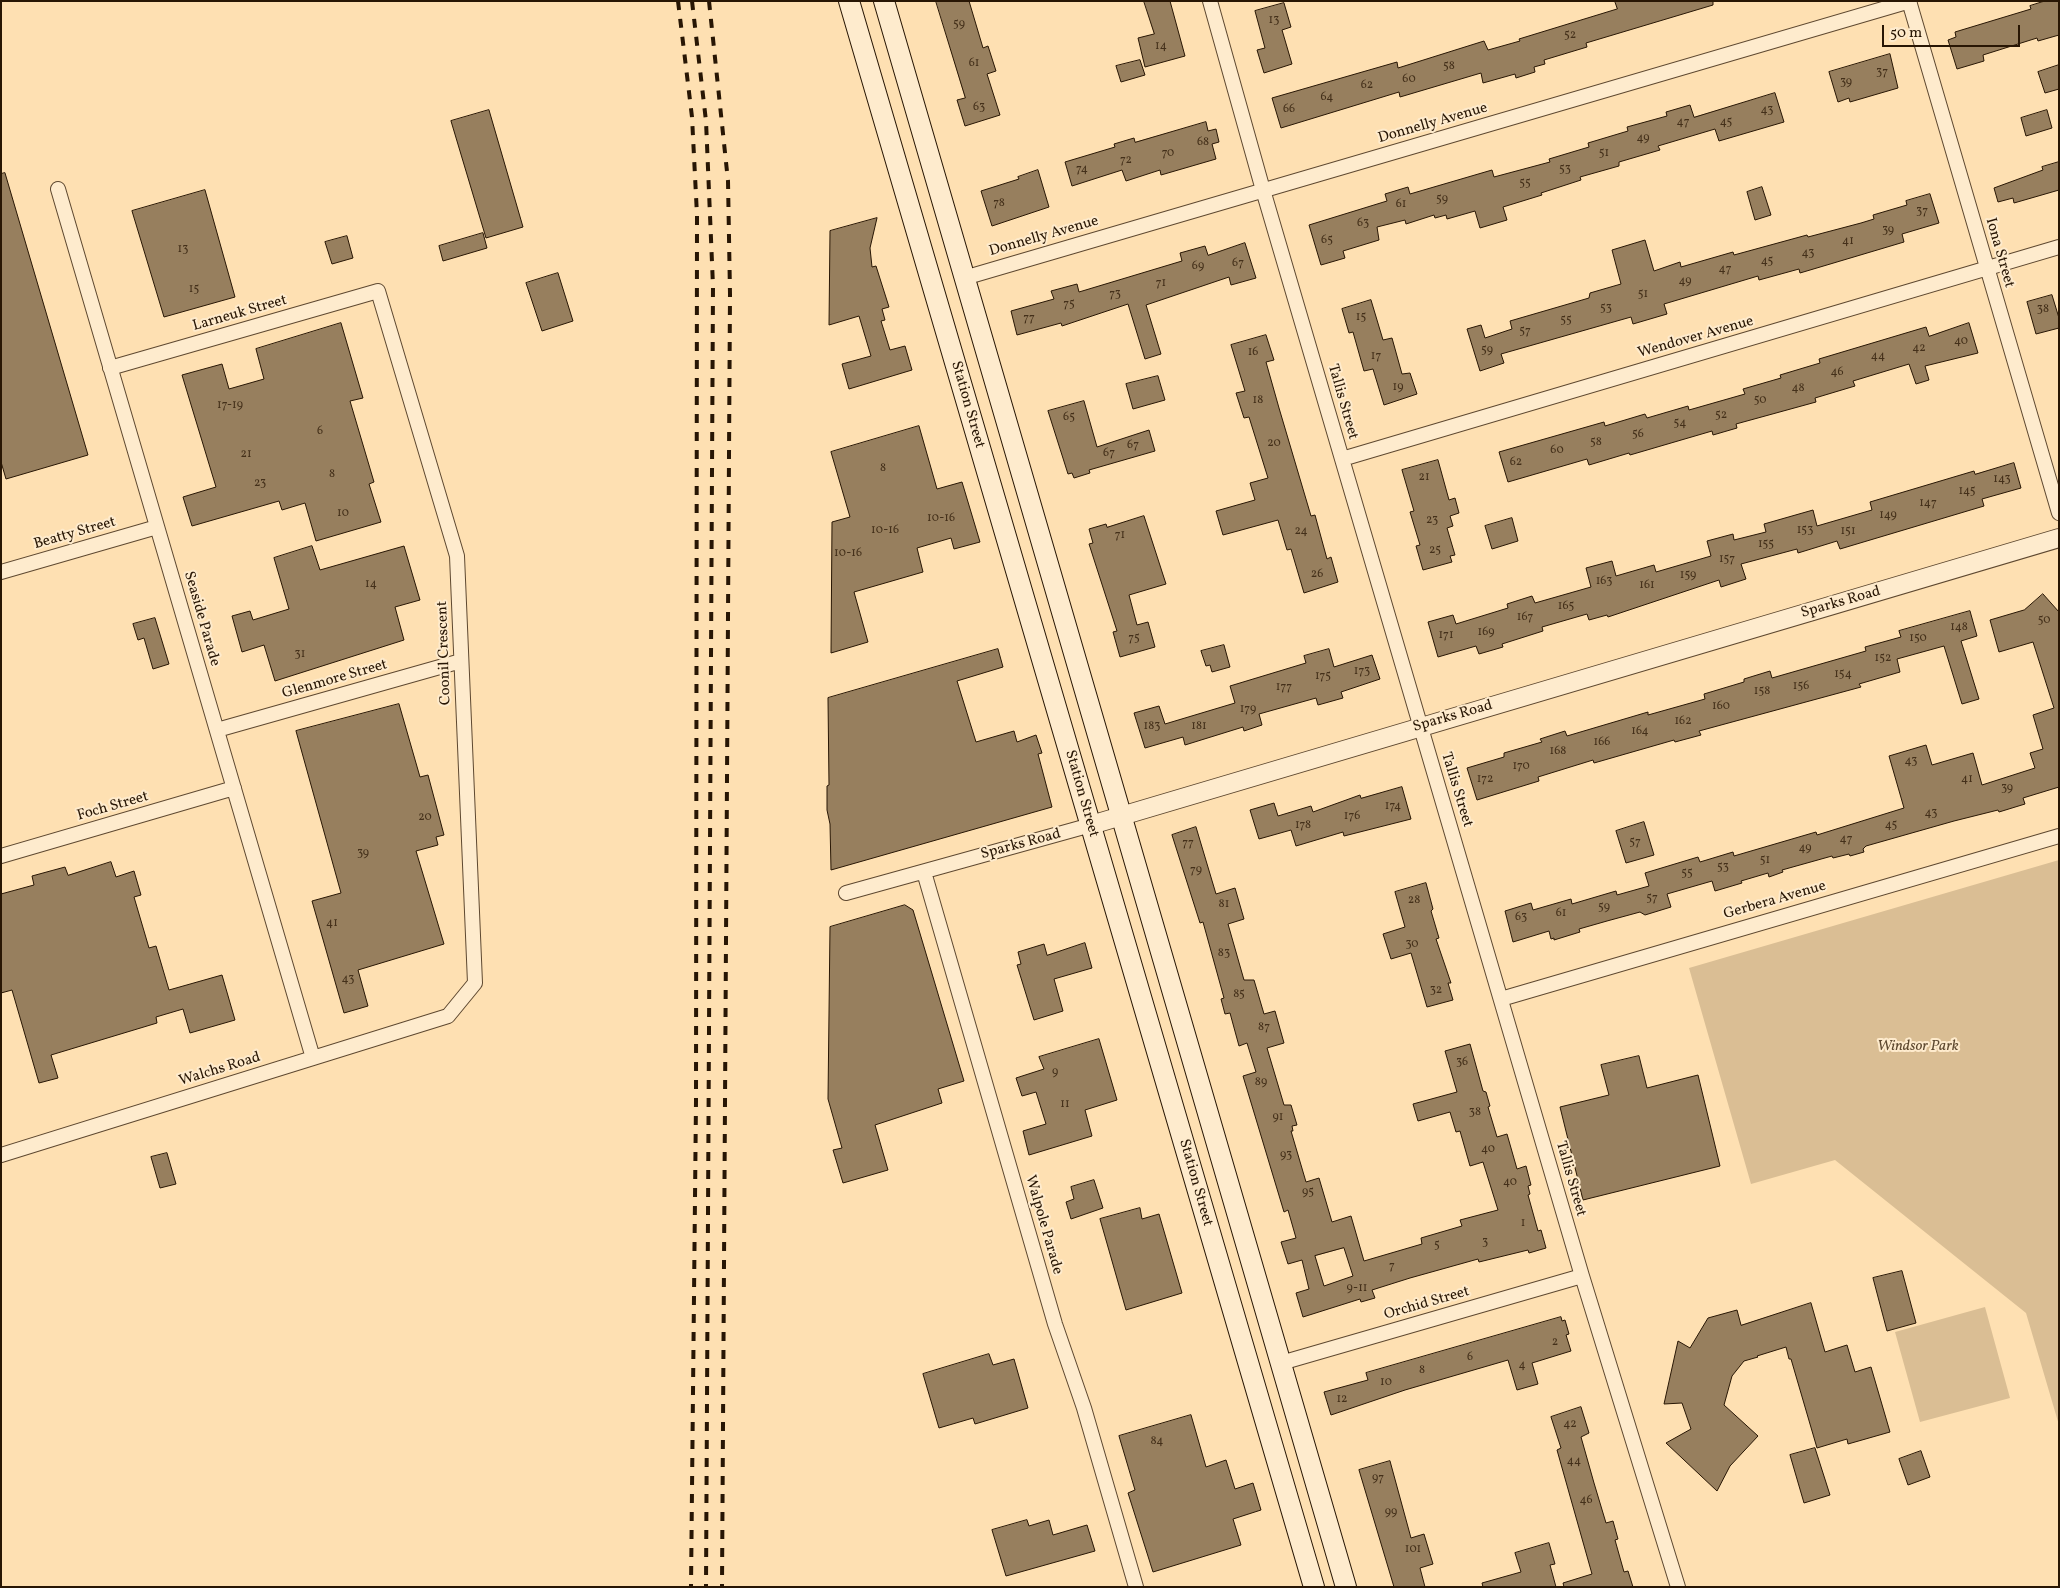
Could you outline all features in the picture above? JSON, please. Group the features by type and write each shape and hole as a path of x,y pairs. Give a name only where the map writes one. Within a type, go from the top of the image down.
{"main road":[{"name":"Station Street","path":"849,1 1314,1587"},
{"name":"Station Street","path":"884,1 1346,1587"}],"street":[{"name":"Tallis Street","path":"1210,1 1263,190 1582,1276 1678,1587"},
{"name":"Donnelly Avenue","path":"964,278 1909,1"},
{"name":"Iona Street","path":"1909,1 2059,513"},
{"name":"Seaside Parade","path":"58,189 313,1058"},
{"name":"Wendover Avenue","path":"1342,459 2059,248"},
{"name":"Larneuk Street","path":"110,368 378,291"},
{"name":"Coonil Crescent","path":"378,291 457,556 475,982 448,1016"},
{"name":"Beatty Street","path":"1,572 157,527"},
{"name":"Sparks Road","path":"846,894 1091,825 2059,538"},
{"name":"Glenmore Street","path":"217,730 461,660"},
{"name":"Foch Street","path":"1,856 234,788"},
{"name":"Gerbera Avenue","path":"1501,999 2059,836"},
{"name":"Walpole Parade","path":"924,872 1055,1324 1084,1408 1136,1587"},
{"name":"Walchs Road","path":"1,1155 448,1016"},
{"name":"Orchid Street","path":"1281,1363 1582,1276"}],"green space":[{"name":"Windsor Park","path":"2059,860 2059,1425 2026,1313 1835,1160 1751,1184 1689,968"},
{"path":"1985,1307 2010,1398 1920,1422 1895,1332"}],"building":[{"path":"936,1 969,1 983,48 988,46 996,71 987,74 1000,115 965,126 957,100 965,98"},
{"path":"1144,1 1170,1 1185,56 1145,67 1138,38 1154,34"},
{"path":"1615,1 1713,1 1713,5 1586,43 1587,47 1544,60 1545,64 1534,67 1535,72 1516,78 1515,74 1483,83 1481,73 1400,97 1399,92 1281,128 1272,98 1397,62 1398,68 1484,41 1488,50 1520,41 1519,39 1617,9"},
{"path":"2045,1 2059,1 2059,35 2038,41 2037,38 1983,55 1984,61 1957,69 1948,40 1956,37 1955,32 2031,9 2030,6"},
{"path":"1284,3 1291,27 1282,30 1292,64 1264,73 1257,50 1265,48 1255,11"},
{"path":"1890,54 1898,88 1850,102 1849,98 1838,102 1829,72"},
{"path":"1140,60 1145,75 1121,82 1116,66"},
{"path":"2059,65 2059,89 2045,93 2038,72"},
{"path":"1775,93 1784,122 1719,141 1715,129 1658,146 1660,150 1619,162 1619,166 1580,177 1581,180 1503,207 1507,220 1480,228 1475,211 1447,219 1446,215 1435,218 1434,215 1406,224 1405,220 1377,227 1379,240 1343,251 1345,258 1321,265 1309,225 1387,201 1385,194 1408,187 1410,194 1492,170 1494,177 1550,162 1549,159 1589,147 1588,143 1628,131 1627,127 1667,116 1666,112 1690,105 1694,117"},
{"path":"489,110 523,227 486,238 451,121"},
{"path":"2047,110 2052,128 2026,136 2021,118"},
{"path":"1206,122 1208,131 1216,129 1219,142 1212,144 1216,159 1161,175 1160,170 1126,181 1122,170 1072,186 1065,162 1115,147 1114,144 1134,138 1135,142"},
{"path":"2059,162 2059,190 2014,203 2013,198 1998,202 1994,188 2043,170 2042,167"},
{"path":"1038,170 1049,207 992,226 981,191 1019,179 1018,177"},
{"path":"5,173 88,455 6,479 1,462 1,174"},
{"path":"1762,187 1771,215 1755,220 1747,192"},
{"path":"205,190 235,297 164,317 132,211"},
{"path":"1930,194 1939,223 1902,234 1904,242 1800,273 1799,269 1759,280 1758,276 1664,304 1667,314 1633,324 1631,317 1501,354 1504,363 1480,371 1467,329 1481,325 1485,338 1512,329 1510,321 1589,298 1590,293 1621,284 1612,250 1645,240 1654,271 1680,262 1681,267 1733,252 1734,255 1807,235 1808,237 1861,223 1874,219 1873,215 1907,205 1906,201"},
{"path":"877,218 870,248 872,267 876,266 889,307 882,309 885,320 881,321 890,350 905,346 912,370 849,389 842,364 871,356 859,316 829,325 830,231"},
{"path":"483,233 487,248 443,261 439,246"},
{"path":"347,236 353,258 332,264 325,242"},
{"path":"1245,243 1256,278 1231,285 1229,277 1146,305 1161,354 1145,359 1128,304 1062,326 1061,323 1017,335 1011,311 1054,299 1051,291 1077,284 1079,292 1182,261 1180,253 1205,246 1208,255"},
{"path":"558,273 573,321 542,331 526,283"},
{"path":"2052,295 2059,318 2059,328 2036,334 2027,302"},
{"path":"1371,300 1383,340 1392,338 1402,374 1410,373 1417,394 1384,405 1373,369 1364,371 1353,332 1349,333 1342,309"},
{"path":"341,323 363,398 350,401 374,482 369,484 381,522 316,541 305,503 282,510 279,501 192,526 183,497 216,487 182,375 222,364 229,389 264,379 256,349"},
{"path":"1969,323 1978,353 1925,366 1929,380 1916,384 1909,364 1853,381 1855,386 1815,398 1816,402 1736,424 1737,428 1713,435 1712,431 1589,465 1587,459 1508,482 1499,452 1604,422 1605,426 1645,414 1647,418 1688,406 1689,410 1745,394 1743,389 1781,378 1780,375 1820,363 1819,359 1926,327 1929,336"},
{"path":"1266,335 1274,360 1266,362 1279,408 1311,516 1315,515 1327,559 1331,557 1338,582 1304,593 1291,549 1287,550 1278,520 1223,535 1216,511 1255,500 1250,483 1268,478 1249,417 1244,418 1236,393 1245,391 1231,345"},
{"path":"1158,376 1165,400 1133,409 1126,384"},
{"path":"1084,401 1097,447 1149,430 1155,451 1089,470 1090,473 1074,478 1072,473 1068,474 1048,411"},
{"path":"919,426 937,489 962,482 980,542 954,549 951,538 917,548 923,572 854,592 868,642 831,653 832,522 850,517 831,452"},
{"path":"1438,460 1449,500 1455,498 1459,513 1450,516 1453,526 1447,528 1455,555 1450,556 1452,562 1423,570 1416,546 1420,545 1410,512 1414,511 1402,470"},
{"path":"2014,463 2021,488 1982,499 1984,506 1840,549 1837,541 1798,553 1797,549 1741,564 1746,579 1721,587 1719,580 1608,617 1607,615 1589,620 1587,614 1542,627 1543,631 1502,644 1503,647 1479,654 1476,646 1438,657 1428,622 1453,615 1456,624 1508,608 1507,604 1532,596 1535,603 1591,587 1586,568 1612,561 1616,576 1654,565 1656,572 1711,556 1707,541 1733,534 1734,540 1766,532 1764,524 1813,510 1817,526 1872,510 1870,502 1974,471 1975,474"},
{"path":"1144,516 1166,584 1129,595 1137,625 1148,622 1155,647 1120,657 1113,632 1117,631 1089,544 1093,543 1089,529 1106,524 1107,527"},
{"path":"1512,518 1518,541 1492,549 1485,526"},
{"path":"312,546 320,570 404,546 420,600 395,607 404,640 275,681 264,645 242,652 232,616 250,611 253,620 289,609 274,558"},
{"path":"2043,594 2059,612 2059,787 2023,798 2025,804 1999,812 1998,810 1954,821 1866,846 1863,849 1864,852 1850,856 1849,854 1833,858 1832,856 1782,870 1783,872 1769,877 1768,873 1741,881 1742,883 1715,891 1712,881 1667,894 1671,907 1645,915 1640,912 1607,921 1579,929 1580,932 1554,940 1554,938 1551,939 1549,931 1513,942 1505,911 1531,903 1533,910 1571,899 1572,904 1616,891 1617,895 1649,886 1645,873 1698,857 1700,862 1733,852 1734,856 1816,832 1817,835 1904,808 1889,756 1926,745 1932,765 1973,753 1982,785 2035,768 2030,753 2043,749 2033,715 2054,708 2033,642 1999,652 1990,620 2024,610"},
{"path":"1970,611 1977,636 1961,641 1979,699 1962,704 1944,646 1897,659 1900,672 1859,684 1861,687 1699,731 1701,735 1675,742 1674,740 1594,763 1593,760 1538,777 1539,781 1477,800 1467,768 1504,757 1504,753 1542,742 1540,739 1565,731 1567,736 1648,712 1648,715 1705,699 1704,694 1744,682 1744,679 1770,671 1772,678 1866,651 1865,647 1901,637 1899,631"},
{"path":"155,618 169,664 153,669 144,638 138,640 133,624"},
{"path":"1224,645 1230,667 1212,672 1210,665 1206,666 1201,651"},
{"path":"998,649 1003,667 957,681 976,742 1014,731 1017,742 1036,735 1042,753 1038,754 1052,807 831,870 830,824 827,810 827,786 829,785 828,698"},
{"path":"1329,649 1334,667 1372,655 1380,679 1341,692 1343,698 1318,705 1316,698 1259,714 1262,725 1244,731 1243,727 1185,745 1183,737 1145,748 1134,713 1159,706 1165,724 1235,703 1230,686 1306,663 1304,656"},
{"path":"399,704 420,777 428,775 444,835 436,837 438,845 416,851 444,944 358,970 368,1006 344,1013 312,901 341,893 296,731"},
{"path":"1402,787 1411,819 1344,836 1343,832 1296,846 1291,830 1259,839 1250,810 1274,803 1278,816 1311,806 1313,812 1360,795 1361,798"},
{"path":"1644,822 1654,855 1626,863 1616,831"},
{"path":"1196,827 1216,894 1235,888 1244,919 1228,924 1244,980 1254,980 1264,1014 1275,1011 1284,1043 1267,1048 1284,1105 1291,1105 1297,1125 1292,1126 1293,1131 1291,1131 1306,1182 1319,1178 1332,1222 1351,1216 1364,1261 1422,1244 1421,1238 1462,1226 1460,1220 1498,1210 1483,1162 1470,1166 1460,1131 1456,1132 1450,1112 1418,1121 1413,1104 1457,1092 1445,1051 1470,1044 1483,1091 1486,1092 1490,1106 1488,1107 1497,1137 1507,1134 1517,1169 1526,1166 1531,1185 1528,1186 1530,1194 1528,1195 1538,1231 1541,1230 1546,1248 1529,1253 1528,1250 1479,1262 1478,1259 1410,1278 1372,1290 1375,1298 1361,1302 1360,1299 1303,1317 1296,1293 1309,1289 1302,1260 1288,1264 1281,1242 1296,1238 1288,1210 1284,1212 1243,1076 1256,1072 1247,1043 1239,1046 1230,1013 1225,1014 1221,999 1224,998 1203,922 1200,923 1172,835","holes":["1344,1248 1353,1276 1324,1286 1315,1256"]},
{"path":"111,862 116,877 134,871 141,895 134,897 149,948 156,946 169,990 222,975 235,1020 190,1033 183,1009 156,1017 157,1023 51,1055 58,1078 39,1083 12,990 1,993 1,894 34,885 32,876 65,867 68,875"},
{"path":"1426,883 1433,909 1431,911 1439,938 1436,939 1451,983 1448,983 1453,1000 1427,1007 1411,953 1391,959 1383,934 1405,927 1395,892"},
{"path":"905,905 913,910 964,1081 938,1089 942,1103 875,1125 888,1170 843,1183 833,1150 842,1148 828,1099 830,927"},
{"path":"1085,943 1092,968 1054,979 1063,1011 1034,1020 1017,965 1021,964 1018,952 1044,944 1047,955"},
{"path":"1099,1039 1117,1100 1085,1110 1092,1136 1029,1155 1023,1131 1046,1124 1036,1092 1022,1096 1016,1078 1044,1069 1039,1057"},
{"path":"1639,1056 1647,1088 1698,1075 1720,1166 1583,1200 1560,1107 1609,1095 1601,1065"},
{"path":"167,1153 176,1184 160,1188 151,1157"},
{"path":"1094,1180 1103,1208 1071,1219 1066,1202 1074,1199 1071,1187"},
{"path":"1140,1208 1142,1219 1159,1214 1182,1293 1126,1310 1100,1219"},
{"path":"1902,1271 1916,1323 1887,1331 1873,1278"},
{"path":"1811,1303 1825,1352 1847,1345 1855,1372 1871,1367 1890,1432 1848,1444 1847,1439 1817,1448 1786,1347 1757,1356 1744,1361 1732,1376 1724,1405 1758,1436 1730,1466 1717,1491 1666,1443 1691,1429 1682,1403 1664,1404 1678,1341 1690,1348 1708,1318 1737,1310 1741,1325"},
{"path":"1561,1317 1562,1321 1565,1320 1569,1334 1566,1335 1571,1351 1532,1363 1538,1384 1517,1390 1508,1360 1405,1390 1331,1415 1324,1392 1368,1380 1366,1373"},
{"path":"989,1354 993,1365 1014,1359 1028,1408 975,1424 973,1418 939,1428 923,1374"},
{"path":"1581,1407 1589,1433 1581,1437 1594,1483 1606,1523 1613,1521 1618,1539 1615,1540 1624,1572 1628,1571 1633,1587 1564,1587 1563,1583 1592,1574 1557,1450 1561,1448 1551,1417"},
{"path":"1191,1415 1206,1467 1226,1460 1235,1489 1253,1483 1261,1510 1233,1519 1241,1545 1153,1572 1128,1493 1135,1490 1119,1436"},
{"path":"1815,1448 1830,1495 1804,1503 1790,1455"},
{"path":"1921,1451 1930,1477 1908,1485 1899,1459"},
{"path":"1390,1461 1411,1538 1424,1534 1433,1564 1420,1568 1425,1587 1394,1587 1359,1470"},
{"path":"1027,1520 1029,1526 1049,1520 1053,1535 1087,1525 1095,1551 1006,1576 992,1530"},
{"path":"1549,1543 1555,1564 1550,1565 1556,1587 1483,1587 1482,1583 1521,1572 1515,1553"}],"railway":[{"path":"678,1 692,117 697,215 696,1101 691,1587"},
{"path":"692,1 706,121 713,286 706,1587"},
{"path":"709,1 728,181 730,294 722,1587"}]}
